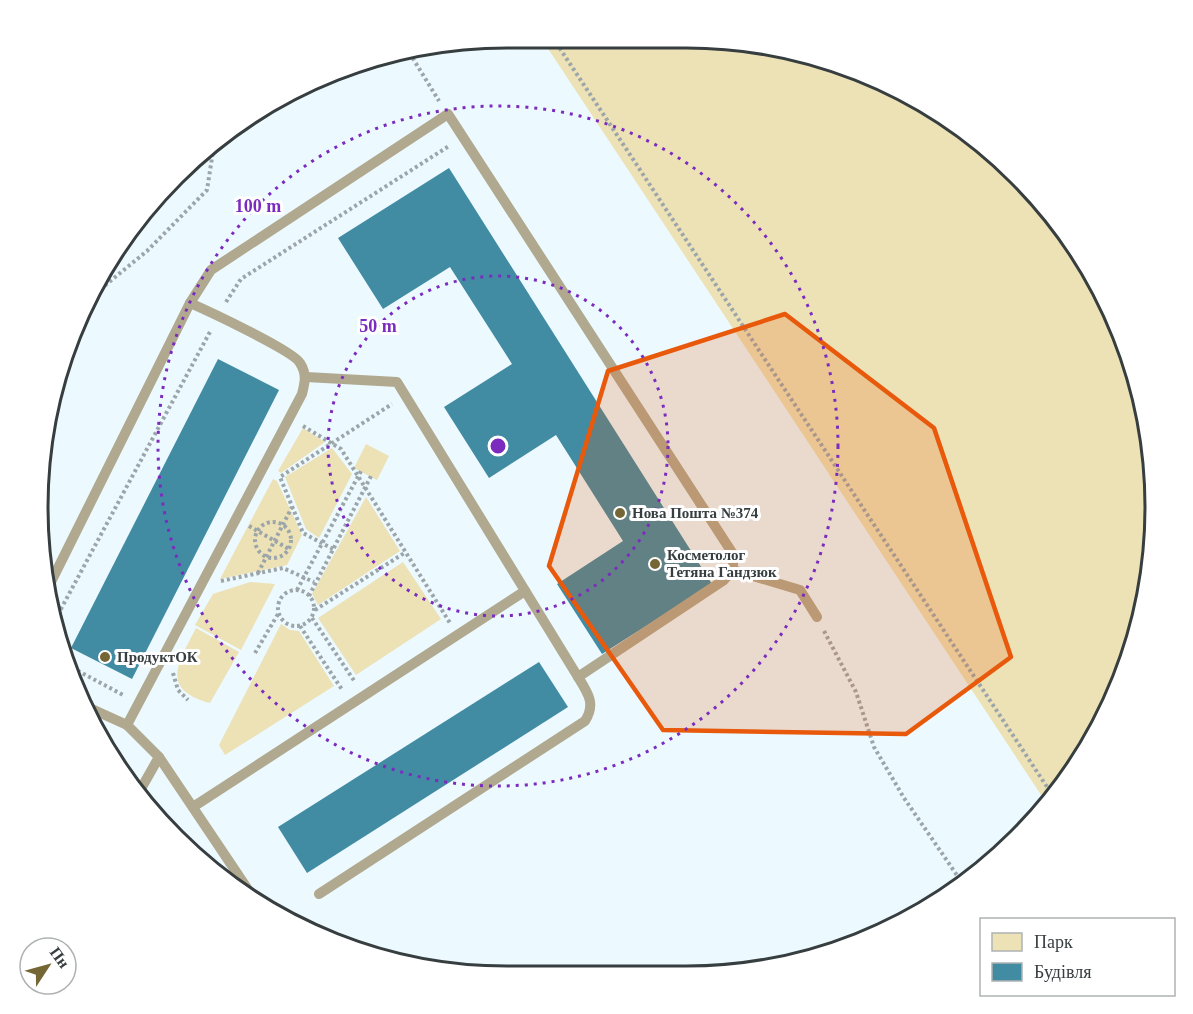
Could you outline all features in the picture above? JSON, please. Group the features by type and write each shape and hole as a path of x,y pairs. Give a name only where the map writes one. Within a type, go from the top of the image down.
{"lane":[{"path":"54,577 190,303 211,270 448,114 733,554 733,570 724,580 578,677"},
{"path":"127,725 302,394 306,377 299,360 219,315 190,303"},
{"path":"306,377 397,382 591,698 589,715 585,721 319,894"},
{"path":"733,570 800,590 817,617"},
{"path":"193,807 525,591"},
{"path":"95,711 127,725 159,757 243,882"},
{"path":"143,786 159,757"}],"path":[{"path":"560,48 1048,788"},
{"path":"413,58 448,114"},
{"path":"60,610 219,315 241,279 463,136"},
{"path":"104,286 147,250 207,190 212,155"},
{"path":"333,549 303,533 280,477 405,396"},
{"path":"289,418 341,449 360,473 366,488 458,635"},
{"path":"297,590 360,473"},
{"path":"309,596 314,582 371,476"},
{"path":"257,574 292,507"},
{"path":"271,522 282,524 290,533 289,549 278,558 266,557 260,553 255,543 257,531 271,522"},
{"path":"246,524 289,549"},
{"path":"314,610 406,552"},
{"path":"214,582 283,568 314,582"},
{"path":"297,590 309,596 314,604 314,610 312,618 300,626 290,626 278,614 277,608 281,597 297,590"},
{"path":"255,653 278,614"},
{"path":"817,617 856,692 874,747 904,798 958,876"},
{"path":"312,618 364,695"},
{"path":"300,626 351,704"},
{"path":"78,670 127,697"}],"highlighted area":[{"path":"785,314 934,428 1011,657 906,734 663,730 549,566 608,371"}],"green space":[{"path":"548,48 716,49 776,57 834,72 916,109 965,143 1011,182 1068,252 1098,304 1121,359 1129,388 1141,447 1145,507 1144,537 1136,597 1121,655 1110,683 1084,736 1042,796"},
{"path":"303,428 325,442 281,473 278,471"},
{"path":"366,444 389,456 377,480 354,468"},
{"path":"332,448 352,474 319,538 306,529 285,477"},
{"path":"273,479 277,481 302,535 287,565 220,579"},
{"path":"366,497 400,551 318,605 312,594"},
{"path":"403,562 441,619 356,675 318,618"},
{"path":"250,582 275,584 241,650 195,625 213,594"},
{"path":"281,624 290,630 299,631 334,686 225,755 219,745"},
{"path":"196,628 239,652 210,703 194,697 184,690 179,682 180,663"}],"building":[{"path":"449,168 712,584 602,654 557,584 623,541 556,435 489,478 444,407 512,364 450,267 383,309 338,238"},
{"path":"218,359 279,390 132,679 71,648"},
{"path":"539,662 568,707 307,873 278,827"}],"place":[{"name":"Нова Пошта №374","path":"620,513"},
{"name":"Косметолог Тетяна Гандзюк","path":"655,564"},
{"name":"ПродуктОК","path":"105,657"}]}
